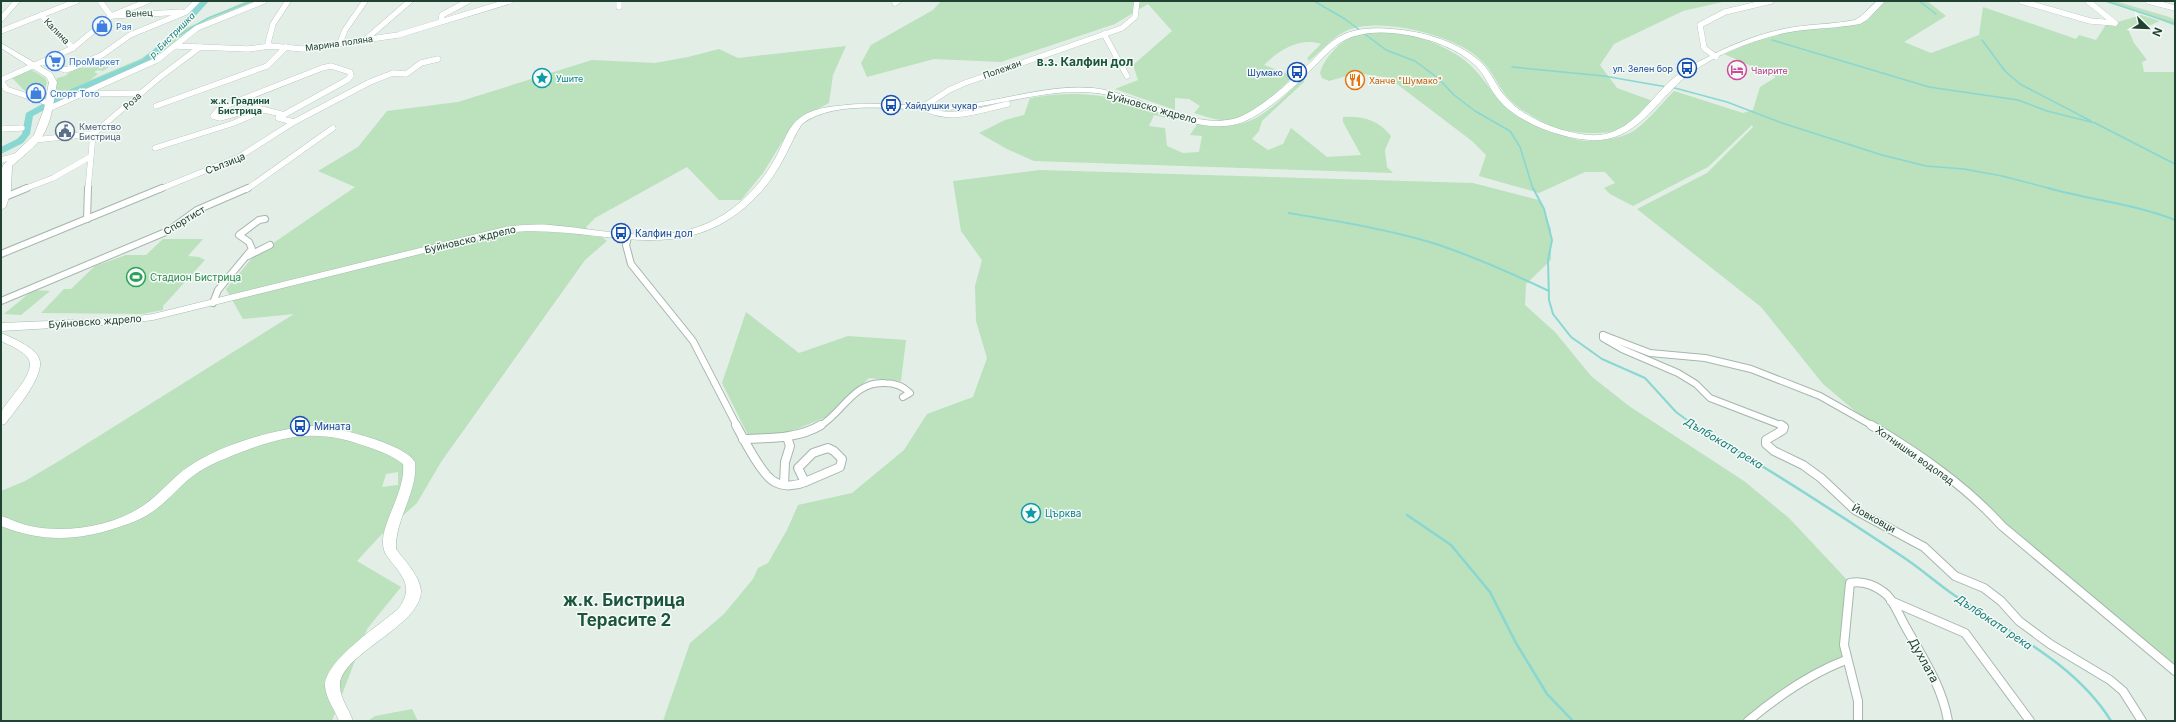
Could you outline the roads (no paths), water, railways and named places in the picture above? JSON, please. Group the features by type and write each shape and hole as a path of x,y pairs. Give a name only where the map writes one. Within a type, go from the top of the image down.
{"street":[{"path":"1,19 17,1"},
{"path":"1,31 77,1"},
{"name":"Венец","path":"100,1 111,16 186,12"},
{"path":"148,1 111,16 73,48 1,81 3,91 48,106 150,64 197,28 264,1"},
{"path":"43,62 65,70 72,68 102,55 130,34 186,12 197,1"},
{"path":"270,46 268,43 273,24 288,1"},
{"path":"340,43 345,27 360,10 364,1"},
{"path":"366,39 410,1"},
{"name":"Марина поляна","path":"175,46 248,49 270,46 303,49 398,34 441,21 440,19 442,15 468,1"},
{"path":"441,21 510,1"},
{"path":"619,1 619,8"},
{"name":"Полежан","path":"923,107 949,90 965,82 1104,34 1131,22 1137,15 1137,1"},
{"path":"1716,57 1706,52 1703,46 1700,25 1725,12 1771,1"},
{"name":"Буйновско ждрело","path":"1,327 122,321 152,317 505,230 528,227 552,228 628,237 652,238 675,236 697,231 715,224 728,215 770,173 795,126 818,112 842,107 959,107 1037,93 1075,90 1096,91 1132,99 1206,122 1232,122 1255,113 1338,40 1349,34 1368,30 1400,31 1421,36 1454,49 1477,62 1486,72 1505,102 1516,110 1555,129 1575,136 1600,137 1618,134 1629,128 1687,71 1716,57 1779,32 1857,22 1864,18 1880,1"},
{"path":"2022,1 2090,21 2115,23 2088,1"},
{"path":"2148,1 2175,8"},
{"name":"Калина","path":"41,15 73,48"},
{"path":"1104,34 1127,76"},
{"path":"1,46 35,65 52,78 48,106 40,130 34,140 16,156 6,171 4,197 1,207"},
{"name":"Роза","path":"93,134 141,93 200,47"},
{"path":"156,106 267,66 286,48"},
{"name":"Сълзица","path":"1,254 248,153 294,122 370,82 393,73 406,74 421,63 438,58"},
{"path":"281,114 252,108 220,118 213,116 220,108 322,68 331,66 350,72 351,76 347,80 281,114 278,118 294,122"},
{"path":"78,94 141,93"},
{"path":"923,107 928,112 949,115 1008,104"},
{"path":"155,148 234,123 264,110"},
{"path":"1,129 22,128"},
{"name":"Спортист","path":"1,301 168,231 197,210 241,193 262,180 333,128"},
{"path":"34,140 93,134 90,157 87,219"},
{"path":"1,160 16,156"},
{"path":"4,197 53,178 90,157"},
{"path":"213,303 218,290 248,256 252,249 251,245 239,234 259,220 264,219"},
{"path":"628,237 626,245 631,264 693,341 744,439 759,465 774,482 795,486 805,482 835,470 840,467 842,459 833,449 825,448 812,454 804,460 798,468 805,482"},
{"path":"248,256 270,244"},
{"name":"Хотнишки водопад","path":"1603,334 1650,353 1705,358 1751,369 1820,396 1873,426 1942,472 1982,504 2002,526 2175,671"},
{"name":"Йовковци","path":"1603,334 1603,338 1622,350 1678,373 1696,384 1710,398 1779,422 1784,427 1783,430 1766,440 1766,444 1774,451 1803,465 1821,478 1855,510 1924,547 1954,576 1984,588 2001,601 2019,621 2037,635 2110,680 2123,691 2142,721"},
{"path":"1,337 28,352 34,358 36,365 33,375 1,421"},
{"path":"744,439 787,437 803,434 824,424 836,414 856,390 865,384 876,381 895,384 910,393 903,397"},
{"path":"1,521 49,534 65,535 91,531 125,520 147,509 193,470 212,459 278,434 297,430 326,430 344,433 397,453 409,462 410,478 390,533 389,544 390,550 411,581 414,594 409,606 397,619 368,640 350,658 333,681 333,692 346,721"},
{"path":"784,484 785,462 790,446 787,437"},
{"path":"1858,721 1858,701 1846,660 1844,644 1850,583 1861,582 1883,591 1891,601 1965,633 2030,721"},
{"name":"Духлата","path":"1891,601 1938,685 1945,702 1948,721"},
{"path":"1748,721 1776,697 1822,668 1846,660"}],"waterway":[{"name":"р. Бистришка","path":"1,151 20,141 26,134 29,115 67,94 146,61 166,43 205,1"},
{"path":"166,43 208,18 252,1"},
{"name":"Дълбоката река","path":"1314,1 1345,19 1386,50 1415,61 1438,78 1454,95 1475,111 1510,131 1520,147 1533,189"},
{"path":"1919,1 1936,14"},
{"path":"2106,1 2175,24"},
{"path":"1772,40 1929,87 2018,100 2047,111 2095,123 2175,164"},
{"path":"1982,40 2005,71 2020,84 2091,121"},
{"path":"1512,67 1604,76 1667,87"},
{"path":"1671,87 1727,102 1782,123 1882,155 1926,166 1964,169 2002,176 2052,189"},
{"name":"Дълбоката река","path":"1533,188 1544,209 1552,240 1548,260 1549,291"},
{"path":"2048,188 2052,189"},
{"path":"2052,189 2144,210 2175,220"},
{"path":"1289,213 1379,229 1433,243 1463,253 1549,291"},
{"name":"Дълбоката река","path":"1549,291 1549,300 1553,314 1571,337 1602,359 1645,378 1676,412 1695,426"},
{"name":"Дълбоката река","path":"1693,425 1746,456 1825,506 1910,562 1954,595 2040,650 2079,682 2111,721"},
{"path":"1407,515 1451,545 1490,592 1516,643 1547,694 1573,721"}],"place":[{"name":"Рая","path":"102,26"},
{"name":"ПроМаркет","path":"55,61"},
{"name":"ул. Зелен бор","path":"1687,68"},
{"name":"Чаирите","path":"1737,70"},
{"name":"Шумако","path":"1297,72"},
{"name":"Ушите","path":"542,78"},
{"name":"Ханче \"Шумако\"","path":"1355,80"},
{"name":"Спорт Тото","path":"36,93"},
{"name":"Хайдушки чукар","path":"891,105"},
{"name":"Кметство Бистрица","path":"65,131"},
{"name":"Калфин дол","path":"621,233"},
{"name":"Стадион Бистрица","path":"136,277"},
{"name":"Мината","path":"300,426"},
{"name":"Църква","path":"1031,513"}],"district":[{"name":"в.з. Калфин дол","path":"1085,61"},
{"name":"ж.к. Градини Бистрица","path":"240,106"},
{"name":"ж.к. Бистрица Терасите 2","path":"624,610"}]}
